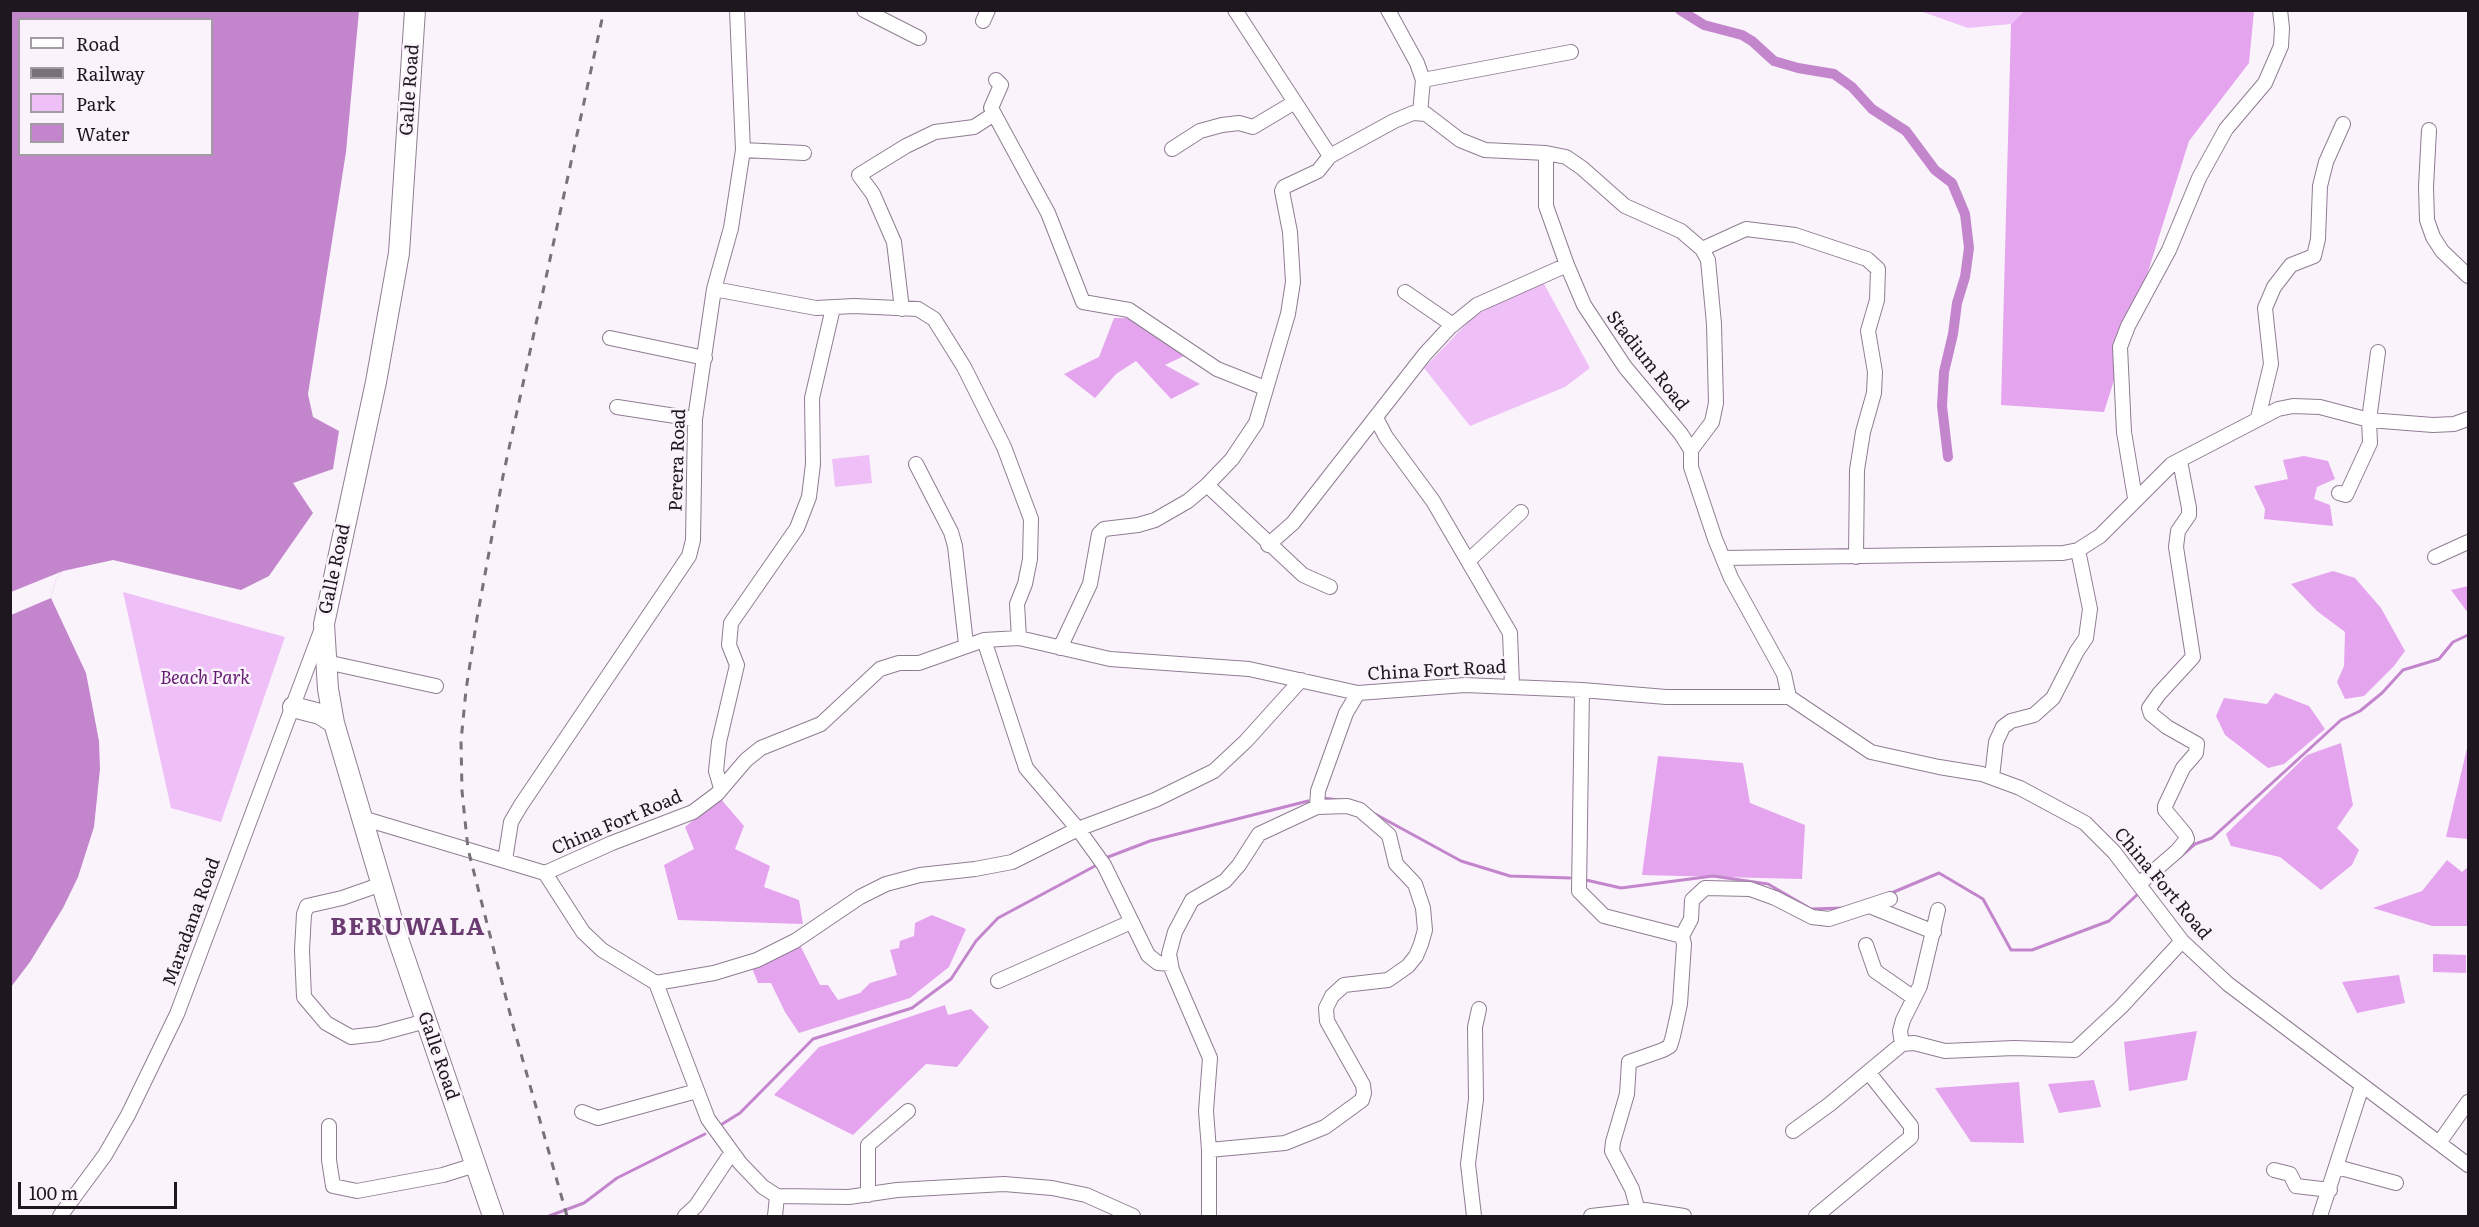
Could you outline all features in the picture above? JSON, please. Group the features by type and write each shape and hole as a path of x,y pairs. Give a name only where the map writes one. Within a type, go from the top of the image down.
{"highway":[{"name":"Galle Road","path":"415,10 399,253 375,382 324,624 326,662 334,723 382,885 492,1215"},
{"path":"293,707 320,714 334,723"}],"street":[{"name":"Perera Road","path":"505,860 511,822 521,805 689,556 693,540 695,419 714,288 731,228 743,150 737,10"},
{"path":"864,10 919,38"},
{"path":"1235,10 1330,156"},
{"path":"1388,10 1417,63 1423,80 1420,113"},
{"path":"2135,498 2124,432 2120,347 2128,326 2169,250 2199,178 2226,129 2265,83 2281,46 2280,10"},
{"path":"1423,80 1571,52"},
{"path":"996,80 1001,85 991,108 1048,213 1083,302 1129,310 1217,369 1265,388"},
{"path":"1172,149 1200,132 1222,124 1239,123 1253,127 1295,102"},
{"path":"1060,648 1090,584 1099,534 1104,529 1155,520 1182,505 1207,485 1232,459 1256,423 1287,314 1293,282 1290,232 1282,191 1284,187 1318,171 1330,156 1394,120 1420,113 1432,117 1460,140 1485,150 1546,153 1561,156 1573,162 1625,206 1681,231 1702,249 1708,260 1714,324 1716,403 1712,422 1691,450 1693,472 1714,539 1731,578 1784,674 1789,697"},
{"path":"902,309 894,242 873,194 859,175 906,146 935,132 951,135 974,127 994,114"},
{"path":"2258,418 2271,364 2265,308 2274,287 2291,266 2314,256 2318,239 2320,186 2326,162 2343,124"},
{"path":"2429,130 2427,220 2433,237 2442,250 2469,276"},
{"path":"743,150 804,153"},
{"name":"Stadium Road","path":"1546,153 1546,206 1567,266 1584,305 1605,340 1682,434 1691,450"},
{"path":"1702,249 1746,229 1794,235 1867,259 1878,269 1877,300 1868,331 1875,372 1874,393 1863,432 1857,470 1856,556"},
{"path":"1268,545 1293,523 1425,354 1453,325 1477,305 1567,266"},
{"path":"714,288 806,307 854,306 918,309 934,319 964,367 1014,470 1031,519 1032,533 1025,584 1017,604 1019,638"},
{"path":"1405,292 1453,325"},
{"path":"721,788 716,771 719,742 737,665 729,645 731,623 797,528 809,497 813,464 812,398 833,308"},
{"path":"610,338 705,358"},
{"path":"2339,493 2346,495 2370,442 2369,420 2378,352"},
{"path":"1724,558 2063,553 2078,549 2100,536 2135,498 2172,464 2258,418 2293,406 2320,407 2369,420 2433,425 2454,424 2469,419"},
{"path":"617,407 695,419"},
{"path":"1376,418 1386,437 1433,501 1510,633 1512,686"},
{"path":"2143,890 2187,839 2186,834 2164,810 2183,768 2196,753 2197,744 2167,727 2151,714 2149,708 2193,657 2176,548 2178,531 2190,508 2180,461"},
{"path":"916,464 951,532 955,546 966,644"},
{"path":"1207,485 1268,545 1303,575 1330,587"},
{"path":"1468,561 1521,512"},
{"path":"2435,557 2469,542"},
{"path":"1992,777 1996,742 2003,727 2011,721 2034,715 2053,698 2086,638 2090,609 2078,549"},
{"name":"Maradana Road","path":"60,1216 105,1155 154,1065 177,1014 324,624"},
{"name":"China Fort Road","path":"362,818 544,873 612,843 693,812 708,802 746,760 761,748 821,724 880,669 899,663 920,663 966,644 984,640 1019,638 1110,659 1249,669 1358,693 1466,685 1582,690 1666,697 1789,697 1871,752 1992,777 2019,788 2085,823 2114,852 2182,941 2228,984 2469,1165"},
{"path":"984,640 1026,768 1078,829 1104,865 1148,955 1158,963 1171,964"},
{"path":"326,662 436,686"},
{"path":"656,983 714,973 757,960 795,941 860,897 886,884 920,875 1012,862 1078,829 1155,800 1214,771 1246,741 1301,680"},
{"path":"1582,690 1579,891 1604,916 1682,936"},
{"path":"1317,807 1318,791 1346,713 1358,693"},
{"path":"1209,1150 1285,1143 1325,1127 1362,1100 1363,1085 1328,1021 1326,1008 1332,996 1344,985 1388,980 1408,966 1416,956 1425,930 1423,908 1415,884 1396,864 1389,835 1360,810 1347,806 1317,807 1259,834 1239,865 1225,881 1192,900 1175,932 1169,954 1171,964 1210,1058 1206,1111 1209,1150 1209,1216"},
{"path":"544,873 589,938 602,950 656,983 708,1119 732,1152 763,1187 777,1196 849,1197 961,1185 1004,1184 1052,1188 1086,1195 1133,1216"},
{"path":"382,885 307,906 304,914 302,950 304,997 326,1023 351,1037 378,1034 426,1021"},
{"path":"1638,1210 1632,1190 1612,1151 1613,1142 1627,1094 1629,1062 1670,1046 1680,1004 1684,944 1682,936 1691,919 1692,900 1705,888 1750,889 1819,918 1829,919 1872,907 1890,899"},
{"path":"1872,907 1934,932"},
{"path":"1902,1044 1900,1031 1920,986 1938,910"},
{"path":"998,981 1131,922"},
{"path":"1793,1131 1869,1073 1902,1044 1914,1043 1945,1051 2014,1048 2075,1050 2121,1006 2182,941"},
{"path":"1866,945 1875,971 1914,998"},
{"path":"1474,1216 1468,1164 1476,1099 1475,1028 1479,1009"},
{"path":"1816,1216 1911,1137 1911,1126 1869,1073"},
{"path":"2320,1216 2362,1086"},
{"path":"582,1112 598,1118 697,1091"},
{"path":"2439,1143 2469,1102"},
{"path":"868,1195 868,1145 908,1111"},
{"path":"329,1126 329,1160 333,1186 357,1191 443,1175 475,1165"},
{"path":"685,1216 696,1206 732,1152"},
{"path":"2337,1167 2396,1183"},
{"path":"2274,1170 2290,1174 2296,1186 2330,1190"},
{"path":"775,1216 777,1196"},
{"path":"1591,1216 1638,1210 1684,1216"}],"green space":[{"path":"1920,11 2024,11 2011,24 1968,28"},
{"path":"1543,282 1590,368 1565,387 1470,426 1424,368 1469,321 1494,303"},
{"path":"869,455 872,483 835,487 832,459"},
{"name":"Beach Park","path":"123,592 285,637 221,822 171,808"}],"shaded area":[{"path":"2024,11 2254,11 2249,63 2189,141 2104,412 2001,405 2011,24"},
{"path":"1114,318 1131,318 1186,355 1165,365 1200,384 1171,399 1136,361 1116,374 1095,398 1064,374 1099,357"},
{"path":"2304,456 2328,461 2335,479 2317,487 2314,499 2330,505 2333,526 2264,519 2265,509 2254,486 2288,479 2283,460"},
{"path":"2333,571 2355,578 2381,608 2405,651 2394,666 2364,696 2345,699 2337,682 2344,666 2345,632 2317,611 2291,584"},
{"path":"2468,586 2468,613 2451,590"},
{"path":"2275,693 2309,706 2325,729 2284,764 2268,768 2225,735 2216,716 2224,698 2267,704"},
{"path":"2341,743 2353,805 2337,828 2359,850 2352,865 2321,890 2280,857 2231,846 2226,834 2307,755"},
{"path":"2468,744 2468,839 2446,837"},
{"path":"1658,756 1743,763 1750,803 1805,825 1802,879 1642,875"},
{"path":"720,798 744,826 735,849 770,866 764,887 799,900 803,924 678,920 664,865 694,849 685,827"},
{"path":"2447,860 2462,872 2468,867 2468,926 2432,926 2373,908 2422,891"},
{"path":"932,915 966,929 949,967 910,998 799,1033 785,1012 771,983 758,983 752,968 800,945 820,985 828,985 838,1000 860,993 870,983 897,975 890,950 899,948 900,941 914,936 915,923"},
{"path":"2433,954 2466,955 2466,973 2433,972"},
{"path":"2399,975 2405,1003 2357,1013 2342,982"},
{"path":"945,1005 948,1015 971,1009 989,1027 957,1067 926,1064 853,1135 774,1095 819,1047"},
{"path":"2197,1031 2187,1080 2129,1091 2124,1042"},
{"path":"2094,1080 2101,1107 2059,1113 2048,1084"},
{"path":"2019,1082 2024,1143 1971,1142 1935,1088"}],"water":[{"path":"11,11 359,11 346,152 308,394 313,417 339,431 333,469 293,483 313,513 269,576 241,590 113,560 63,571 56,579 51,598 86,673 99,741 100,769 94,827 78,877 63,908 30,962 11,987"}],"pier":[{"path":"63,571 56,579 51,598 11,615 11,592"}],"waterway":[{"path":"1680,10 1704,25 1742,35 1774,61 1834,74 1852,87 1872,109 1906,131 1935,170 1952,183 1965,214 1969,248 1965,277 1957,303 1953,334 1944,372 1942,406 1948,457"},
{"path":"2180,857 2195,844 2212,838 2341,720 2360,711 2382,693 2403,670 2439,659 2453,642 2468,635"},
{"path":"1323,798 1354,802"},
{"path":"1108,857 1150,841 1308,801"},
{"path":"1375,814 1461,861 1510,876 1570,878"},
{"path":"719,1126 740,1113 813,1039 912,1008 951,979 976,941 998,918 1095,866"},
{"path":"1889,894 1939,873 1983,899 2011,950 2032,950 2109,921 2139,893"},
{"path":"1586,880 1621,888 1713,876 1768,884 1811,909 1843,908"},
{"path":"549,1216 584,1203 617,1178 705,1134"}],"railway":[{"path":"567,1216 514,1029 468,849 462,791 461,741 477,618 503,476 604,10"}],"district":[{"name":"BERUWALA","path":"408,928"}]}
